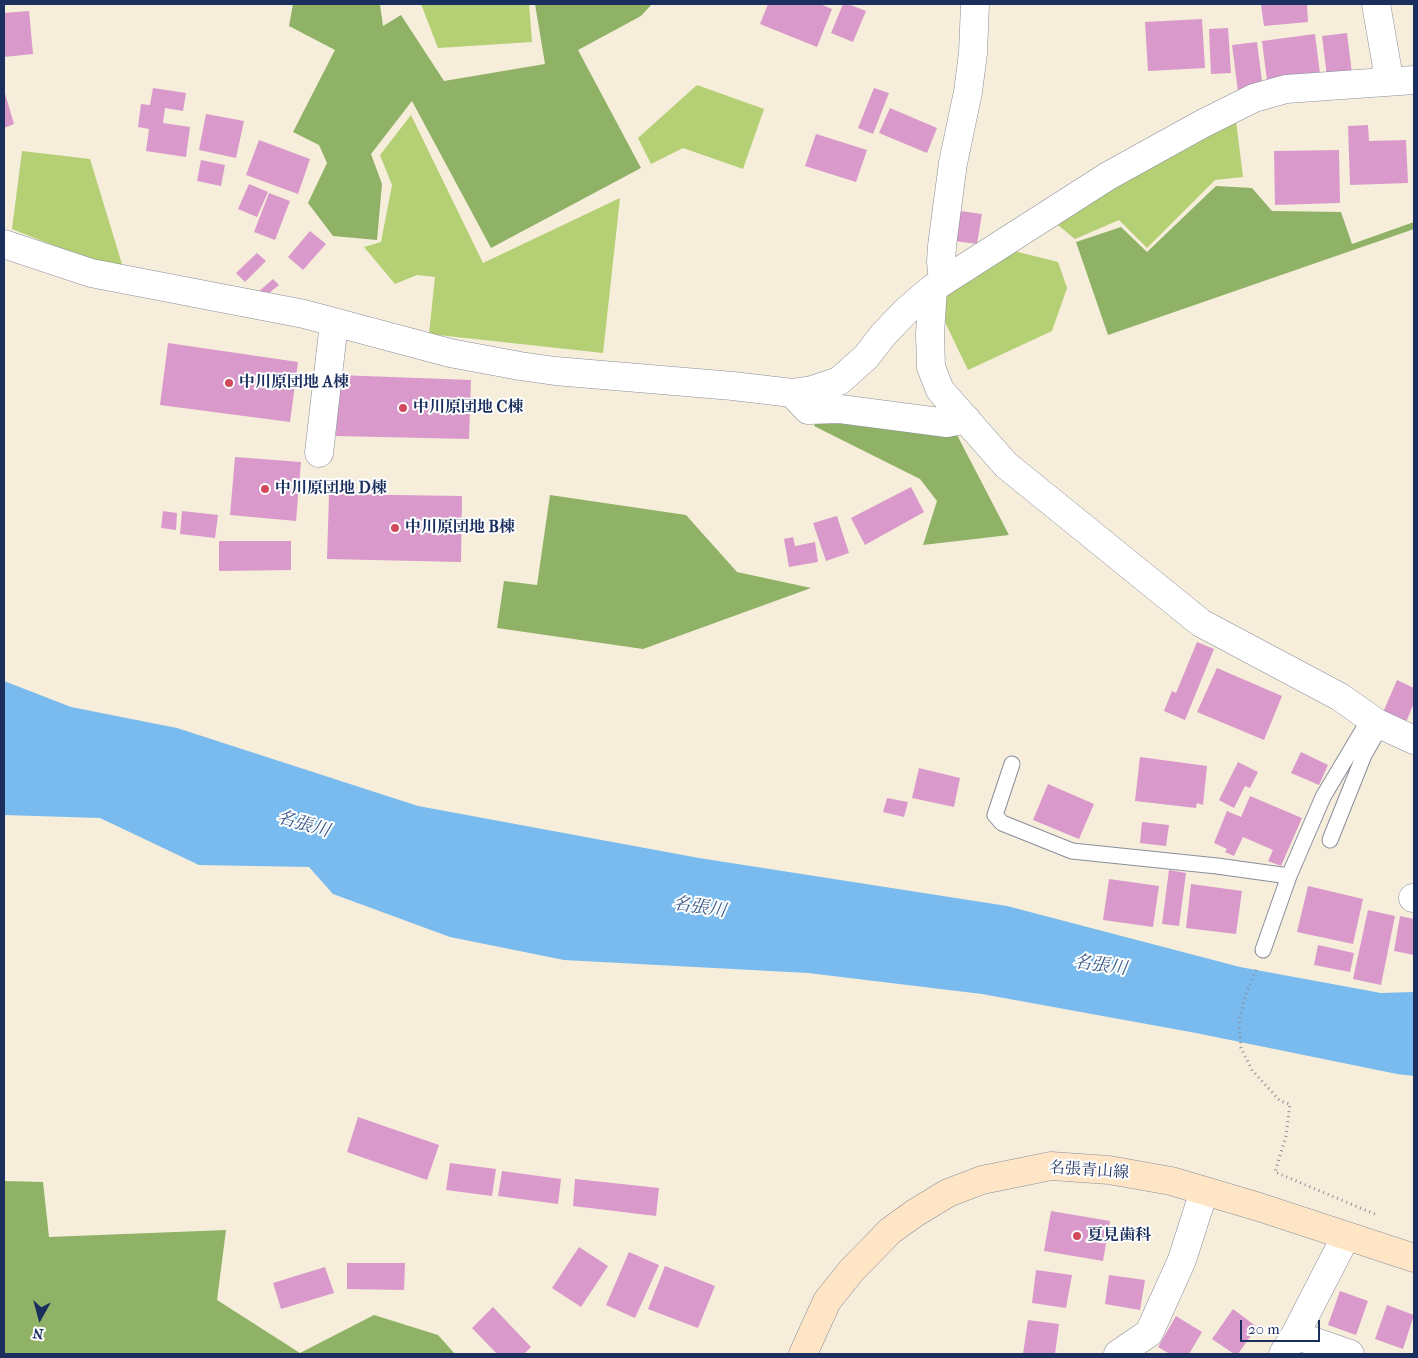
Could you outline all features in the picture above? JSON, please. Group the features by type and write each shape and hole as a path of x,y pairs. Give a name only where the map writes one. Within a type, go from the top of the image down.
{"main road":[{"name":"名張青山線","path":"803,1354 827,1301 851,1271 890,1231 915,1213 956,1190 982,1180 1051,1166 1109,1170 1171,1181 1414,1258"}],"street":[{"path":"975,4 973,53 968,92 953,163 930,334 931,367 940,390 1006,465 1201,624 1340,697 1375,722 1414,740"},
{"path":"1376,4 1387,67 1383,82"},
{"path":"4,244 91,273 304,314 450,352 520,366 555,371 733,386 792,393 812,390 839,381 866,357 883,335 907,310 938,284 1108,176 1202,124 1254,98 1286,89 1414,80"},
{"path":"319,453 334,323"},
{"path":"792,393 808,410 840,409 948,423 966,419"},
{"path":"1118,1354 1148,1333 1182,1260 1204,1191"},
{"path":"1346,1236 1289,1345 1350,1354"}],"lane":[{"path":"1330,840 1375,722"},
{"path":"1263,950 1289,876 1323,798 1375,722"},
{"path":"1012,764 996,815 1002,823 1072,851 1289,876"}],"path":[{"path":"1263,950 1245,996 1239,1022 1241,1048 1252,1070 1280,1101 1290,1104 1286,1136 1275,1172 1379,1216"}],"green space":[{"path":"293,4 380,4 383,26 401,15 444,81 545,64 535,4 652,4 641,16 578,50 641,168 491,248 412,101 371,154 382,184 377,240 333,236 308,203 327,163 319,145 293,132 335,50 289,26"},
{"path":"421,4 529,4 532,42 438,48"},
{"path":"697,85 764,109 743,169 683,148 651,164 638,138"},
{"path":"411,115 483,263 620,198 603,353 429,334 435,277 417,275 395,284 364,247 381,242 392,185 380,155"},
{"path":"1236,121 1243,177 1215,180 1147,248 1119,220 1075,239 1053,221"},
{"path":"22,151 90,159 125,274 12,229"},
{"path":"1216,186 1252,188 1272,211 1341,212 1352,244 1414,222 1414,229 1108,335 1076,242 1121,227 1147,252"},
{"path":"1014,251 1058,262 1067,288 1052,331 968,370 930,291"},
{"path":"819,418 956,433 1009,535 923,545 937,501 920,479 814,426"},
{"path":"550,495 686,515 737,572 811,588 643,649 497,628 504,581 537,585"},
{"path":"4,1181 43,1182 49,1237 226,1230 217,1300 300,1353 374,1315 438,1335 455,1354 4,1354"}],"water":[{"name":"名張川","path":"4,681 71,707 177,728 418,806 699,858 1007,906 1240,967 1381,993 1414,992 1414,1076 1196,1033 982,994 808,973 564,960 450,937 333,894 309,867 199,865 100,818 4,815"}],"building":[{"path":"768,4 820,4 832,9 817,47 760,24"},
{"path":"843,4 866,11 853,42 831,33"},
{"path":"1261,4 1307,4 1308,22 1264,26"},
{"path":"29,11 33,54 4,57 4,13"},
{"path":"1202,19 1205,68 1148,71 1145,22"},
{"path":"1228,28 1231,73 1211,74 1209,29"},
{"path":"1347,33 1352,74 1327,77 1322,36"},
{"path":"1315,34 1321,82 1268,89 1262,41"},
{"path":"1257,42 1263,89 1238,92 1232,45"},
{"path":"153,88 186,93 183,111 165,108 163,123 190,127 186,157 146,151 149,129 138,127 141,104 150,105"},
{"path":"874,88 889,93 873,134 858,128"},
{"path":"4,90 14,124 4,128"},
{"path":"890,108 937,128 927,153 879,133"},
{"path":"206,114 244,121 236,158 199,150"},
{"path":"1368,125 1369,141 1406,140 1408,183 1350,185 1348,126"},
{"path":"816,134 867,150 856,182 805,166"},
{"path":"259,140 310,159 298,194 246,175"},
{"path":"1339,150 1340,203 1275,205 1274,151"},
{"path":"201,160 225,165 221,186 197,181"},
{"path":"249,184 268,192 257,217 238,209"},
{"path":"269,193 290,201 275,240 254,232"},
{"path":"960,211 982,214 977,244 955,241"},
{"path":"310,231 326,244 303,270 288,257"},
{"path":"257,253 266,261 245,282 236,273"},
{"path":"273,279 279,285 263,298 258,292"},
{"name":"中川原団地 A棟","path":"168,343 298,362 290,422 160,405"},
{"name":"中川原団地 C棟","path":"338,375 471,380 469,439 336,436"},
{"name":"中川原団地 D棟","path":"235,457 301,462 296,521 230,515"},
{"path":"911,487 924,512 865,545 851,518"},
{"name":"中川原団地 B棟","path":"329,494 462,496 461,562 327,559"},
{"path":"163,511 177,513 176,530 161,528"},
{"path":"182,511 218,515 215,538 180,534"},
{"path":"837,516 849,553 826,561 813,523"},
{"path":"793,537 795,546 815,542 818,562 789,567 784,539"},
{"path":"219,541 291,541 291,570 219,571"},
{"path":"1197,642 1214,649 1185,720 1164,711 1172,691 1176,693"},
{"path":"1217,668 1282,696 1264,740 1197,712"},
{"path":"1397,680 1414,688 1414,703 1404,727 1381,717"},
{"path":"1301,752 1328,765 1319,785 1291,773"},
{"path":"1140,757 1207,766 1203,805 1197,803 1196,808 1135,801"},
{"path":"1238,762 1258,772 1250,788 1245,786 1234,808 1219,800"},
{"path":"919,768 960,778 954,807 912,798"},
{"path":"1048,784 1094,804 1079,839 1033,820"},
{"path":"1250,796 1302,818 1281,866 1268,861 1273,850 1243,837 1234,856 1225,852 1227,849 1214,843 1227,811 1241,817"},
{"path":"887,798 908,802 904,817 883,812"},
{"path":"1142,822 1169,825 1166,846 1140,843"},
{"path":"1169,870 1186,873 1179,926 1162,924"},
{"path":"1109,879 1159,886 1153,927 1103,920"},
{"path":"1191,884 1242,891 1236,934 1186,928"},
{"path":"1308,886 1363,899 1353,944 1297,932"},
{"path":"1368,910 1395,916 1381,985 1353,979"},
{"path":"1400,916 1414,919 1414,955 1394,951"},
{"path":"1318,945 1354,953 1350,972 1314,965"},
{"path":"358,1117 439,1145 427,1180 347,1152"},
{"path":"450,1163 496,1169 492,1196 446,1190"},
{"path":"502,1171 561,1179 558,1204 498,1196"},
{"path":"575,1179 659,1188 656,1216 573,1206"},
{"name":"夏見歯科","path":"1051,1211 1110,1221 1103,1261 1044,1251"},
{"path":"579,1247 608,1266 581,1307 552,1288"},
{"path":"629,1252 659,1265 635,1318 606,1305"},
{"path":"347,1263 405,1263 404,1290 347,1289"},
{"path":"665,1266 715,1286 698,1328 648,1309"},
{"path":"325,1267 334,1293 281,1309 273,1283"},
{"path":"1036,1270 1072,1275 1066,1308 1032,1303"},
{"path":"1109,1275 1145,1280 1140,1310 1105,1304"},
{"path":"1340,1291 1368,1301 1356,1335 1328,1325"},
{"path":"1387,1305 1414,1315 1403,1349 1375,1339"},
{"path":"493,1307 531,1347 524,1354 497,1354 472,1328"},
{"path":"1233,1309 1257,1327 1238,1354 1234,1354 1212,1339"},
{"path":"1176,1316 1202,1332 1189,1354 1170,1354 1158,1347"},
{"path":"1028,1320 1059,1324 1055,1354 1023,1354"}],"place":[{"name":"中川原団地 A棟","path":"229,383"},
{"name":"中川原団地 C棟","path":"403,408"},
{"name":"中川原団地 D棟","path":"265,489"},
{"name":"中川原団地 B棟","path":"395,528"},
{"name":"夏見歯科","path":"1077,1236"}]}
